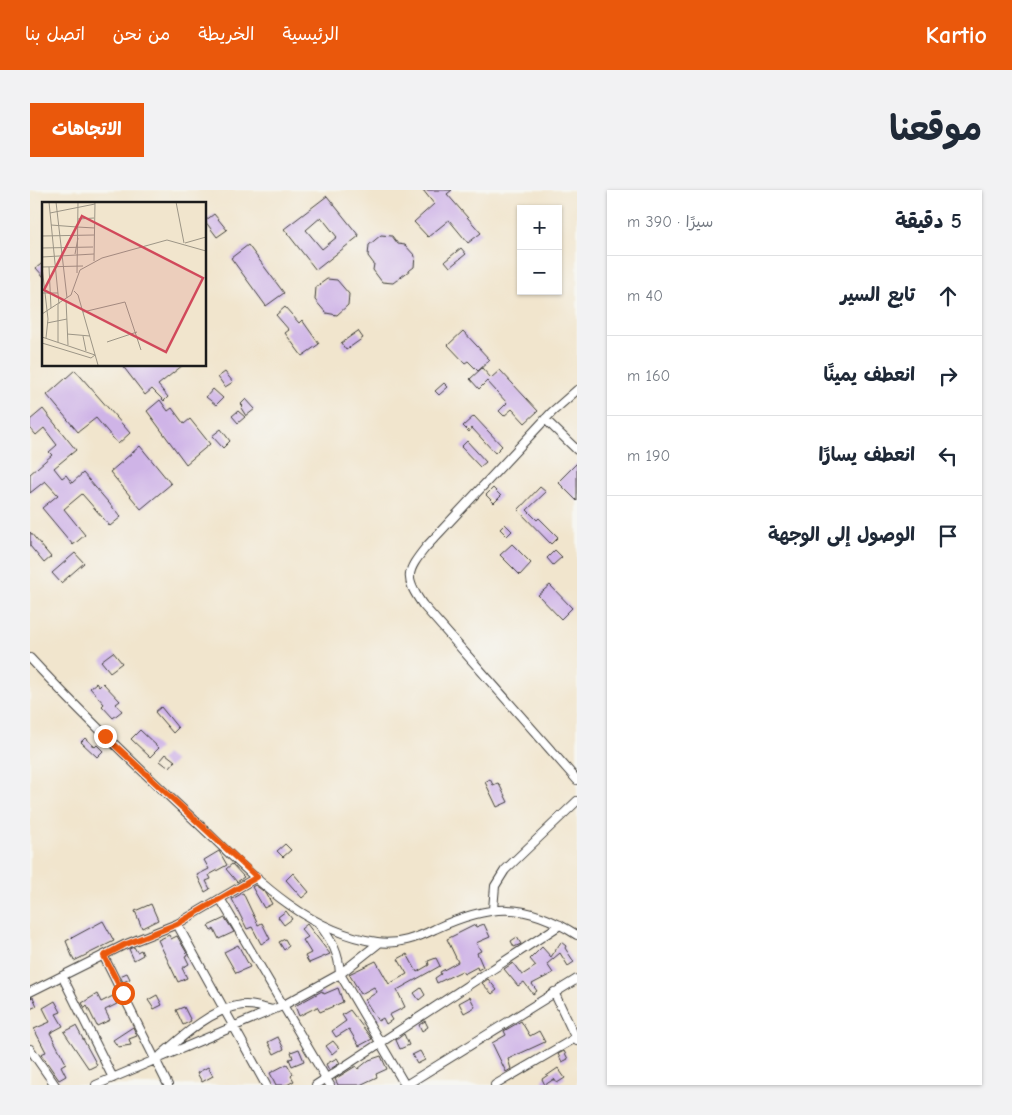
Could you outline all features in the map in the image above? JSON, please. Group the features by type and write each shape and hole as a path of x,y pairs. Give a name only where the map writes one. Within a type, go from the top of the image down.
{"street":[{"path":"577,390 545,419 426,547 412,564 408,578 411,588 423,605 577,780"},
{"path":"545,419 577,450"},
{"path":"30,658 133,764 293,908 318,923 352,937 379,943 402,942 476,913 493,909 514,909 530,912 560,925 577,935"},
{"path":"493,909 495,886 504,870 577,801"},
{"path":"30,992 124,945 177,924 221,900 257,877"},
{"path":"221,900 328,1082"},
{"path":"318,923 334,946 340,974 405,1085 577,979"},
{"path":"177,924 226,1009 233,1028 266,1085"},
{"path":"316,1085 328,1082 380,1042 560,925"},
{"path":"569,930 577,926"},
{"path":"96,1085 111,1081 282,1006 340,974 379,943"},
{"path":"104,956 168,1085"},
{"path":"62,976 111,1081"},
{"path":"495,1085 577,1039 554,992"},
{"path":"156,1060 209,1018 226,1009 253,1005 272,1010"},
{"path":"30,1049 55,1085"}],"building":[{"path":"423,190 452,190 447,194 481,233 468,243 449,220 428,237 414,222 434,204"},
{"path":"327,196 359,236 316,270 284,229","holes":["321,217 337,237 322,249 306,230"]},
{"path":"214,214 227,230 217,237 206,220"},
{"path":"381,235 392,236 398,244 405,245 415,256 414,267 393,283 382,282 373,270 374,264 368,256 369,245"},
{"path":"248,245 284,293 266,306 231,258"},
{"path":"461,248 466,254 450,267 445,261"},
{"path":"42,264 42,275 36,268"},
{"path":"327,279 337,280 349,294 348,305 337,315 326,313 315,300 316,287"},
{"path":"285,307 299,323 302,320 319,344 302,356 285,333 289,330 276,315"},
{"path":"358,331 363,338 346,350 341,343"},
{"path":"463,331 490,360 478,371 468,361 465,363 448,345"},
{"path":"123,366 182,366 158,385 168,397 164,401 152,389 145,395"},
{"path":"482,368 491,378 500,370 538,411 525,423 512,409 504,416 499,411 507,403 487,381 479,389 470,379"},
{"path":"75,370 130,433 118,444 96,418 78,432 47,395"},
{"path":"225,372 233,382 225,387 218,377"},
{"path":"444,383 448,387 439,395 435,391"},
{"path":"213,389 223,398 216,405 206,397"},
{"path":"246,399 255,409 246,416 241,408 243,406 241,404"},
{"path":"160,400 168,411 172,408 184,424 190,419 210,444 186,464 147,411"},
{"path":"43,409 76,450 54,468 62,478 66,475 72,483 83,473 121,517 110,526 82,494 64,509 85,535 73,545 42,508 58,495 45,481 30,493 30,474 52,455 49,452 57,445 44,428 36,435 30,428 30,420"},
{"path":"238,411 245,417 238,423 232,416"},
{"path":"474,416 502,446 495,453 472,428 469,432 463,426"},
{"path":"221,429 230,441 223,448 212,436"},
{"path":"467,441 486,462 480,467 461,447"},
{"path":"140,446 171,484 141,509 110,472"},
{"path":"577,463 577,501 558,482"},
{"path":"540,487 546,492 527,510 537,520 539,518 558,537 551,544 518,510"},
{"path":"493,488 501,496 494,503 486,495"},
{"path":"505,524 512,531 507,536 500,529"},
{"path":"30,532 51,557 44,563 30,546"},
{"path":"512,544 531,563 520,575 500,555"},
{"path":"555,550 562,557 553,565 547,558"},
{"path":"75,553 84,563 61,583 52,573"},
{"path":"550,585 572,608 561,619 538,595"},
{"path":"113,652 122,663 110,672 101,661"},
{"path":"96,683 99,687 103,683 120,701 116,704 122,711 113,718 90,688"},
{"path":"161,707 178,728 173,733 155,712"},
{"path":"140,730 159,748 150,757 131,739"},
{"path":"85,738 103,751 97,757 81,742"},
{"path":"166,754 175,761 169,768 160,761"},
{"path":"490,779 493,785 499,784 508,802 497,807 485,782"},
{"path":"285,844 291,850 283,857 277,851"},
{"path":"219,851 227,865 209,875 211,879 206,881 210,889 205,892 197,875 209,869 204,860"},
{"path":"232,864 244,877 237,882 226,869"},
{"path":"293,873 309,892 302,898 286,880"},
{"path":"255,885 266,893 272,904 264,908 252,887"},
{"path":"243,893 258,925 262,923 270,939 261,944 252,927 247,929 232,899"},
{"path":"151,904 158,920 142,928 135,911"},
{"path":"286,911 292,919 284,925 278,917"},
{"path":"225,918 234,932 219,939 214,929 211,931 208,926"},
{"path":"103,921 114,941 74,961 66,941"},
{"path":"307,924 330,954 309,963 305,956 311,953 303,940 308,937 301,929"},
{"path":"484,924 490,937 476,943 481,951 477,953 483,967 478,970 477,967 464,974 462,971 437,983 435,978 441,974 440,972 458,962 447,939 475,925 476,927"},
{"path":"169,935 171,939 177,936 188,955 185,956 189,964 182,968 187,978 178,982 158,940"},
{"path":"517,937 521,944 514,947 511,941"},
{"path":"285,939 289,946 284,950 279,942"},
{"path":"561,942 566,946 565,948 574,962 568,966 560,953 547,964 553,973 532,984 537,991 533,994 524,982 518,986 504,969 513,963 522,975 536,966 530,959 542,947 551,957"},
{"path":"238,945 250,967 236,973 224,952"},
{"path":"134,947 137,952 141,950 143,955 134,960 129,949"},
{"path":"407,954 417,972 429,965 428,961 436,958 440,966 397,990 405,1007 389,1015 392,1020 386,1024 383,1018 378,1021 365,1000 377,992 374,987 361,994 349,974 376,961 389,984 407,974 398,959"},
{"path":"127,973 130,979 123,982 120,976"},
{"path":"488,979 497,990 492,994 482,983"},
{"path":"338,988 343,1002 320,1012 317,1007 299,1016 295,1006 322,991 324,994"},
{"path":"421,988 425,995 419,1000 414,993"},
{"path":"97,994 101,1002 113,996 117,1004 105,1010 110,1020 97,1026 87,1006 85,1008 82,1003"},
{"path":"157,995 162,1005 154,1009 148,1000"},
{"path":"33,997 37,1006 30,1009 30,998"},
{"path":"470,997 475,1007 464,1013 459,1003"},
{"path":"55,1001 61,1012 56,1014 63,1026 50,1033 66,1063 61,1066 66,1076 59,1080 41,1054 46,1052 34,1029 50,1022 43,1008"},
{"path":"184,1007 191,1021 183,1025 176,1010"},
{"path":"350,1010 372,1039 359,1046 349,1029 336,1037 332,1031 346,1021 342,1015"},
{"path":"425,1021 428,1027 422,1031 419,1025"},
{"path":"521,1021 530,1036 539,1031 545,1042 508,1059 511,1069 506,1072 492,1043 506,1035 504,1031"},
{"path":"76,1026 97,1065 89,1069 64,1032"},
{"path":"133,1027 137,1036 129,1039 131,1045 118,1047 113,1040"},
{"path":"404,1034 409,1045 400,1049 396,1040"},
{"path":"278,1037 284,1049 274,1054 268,1042"},
{"path":"333,1041 339,1048 332,1054 326,1046"},
{"path":"299,1049 304,1061 292,1066 289,1059 293,1058 291,1052"},
{"path":"420,1051 425,1060 417,1064 412,1055"},
{"path":"564,1051 568,1059 562,1062 558,1054"},
{"path":"381,1056 387,1069 376,1074 377,1077 360,1085 338,1085 335,1079 356,1066 358,1069 369,1060"},
{"path":"337,1058 340,1063 329,1070 326,1064"},
{"path":"287,1064 293,1074 291,1076 294,1081 287,1085 276,1085 270,1073"},
{"path":"208,1067 213,1076 202,1082 197,1073"},
{"path":"558,1068 565,1078 557,1083 554,1079 545,1085 542,1079"}],"route":[{"path":"105,736 218,843 257,877 221,900 177,924 124,945 104,956 123,993"}]}
